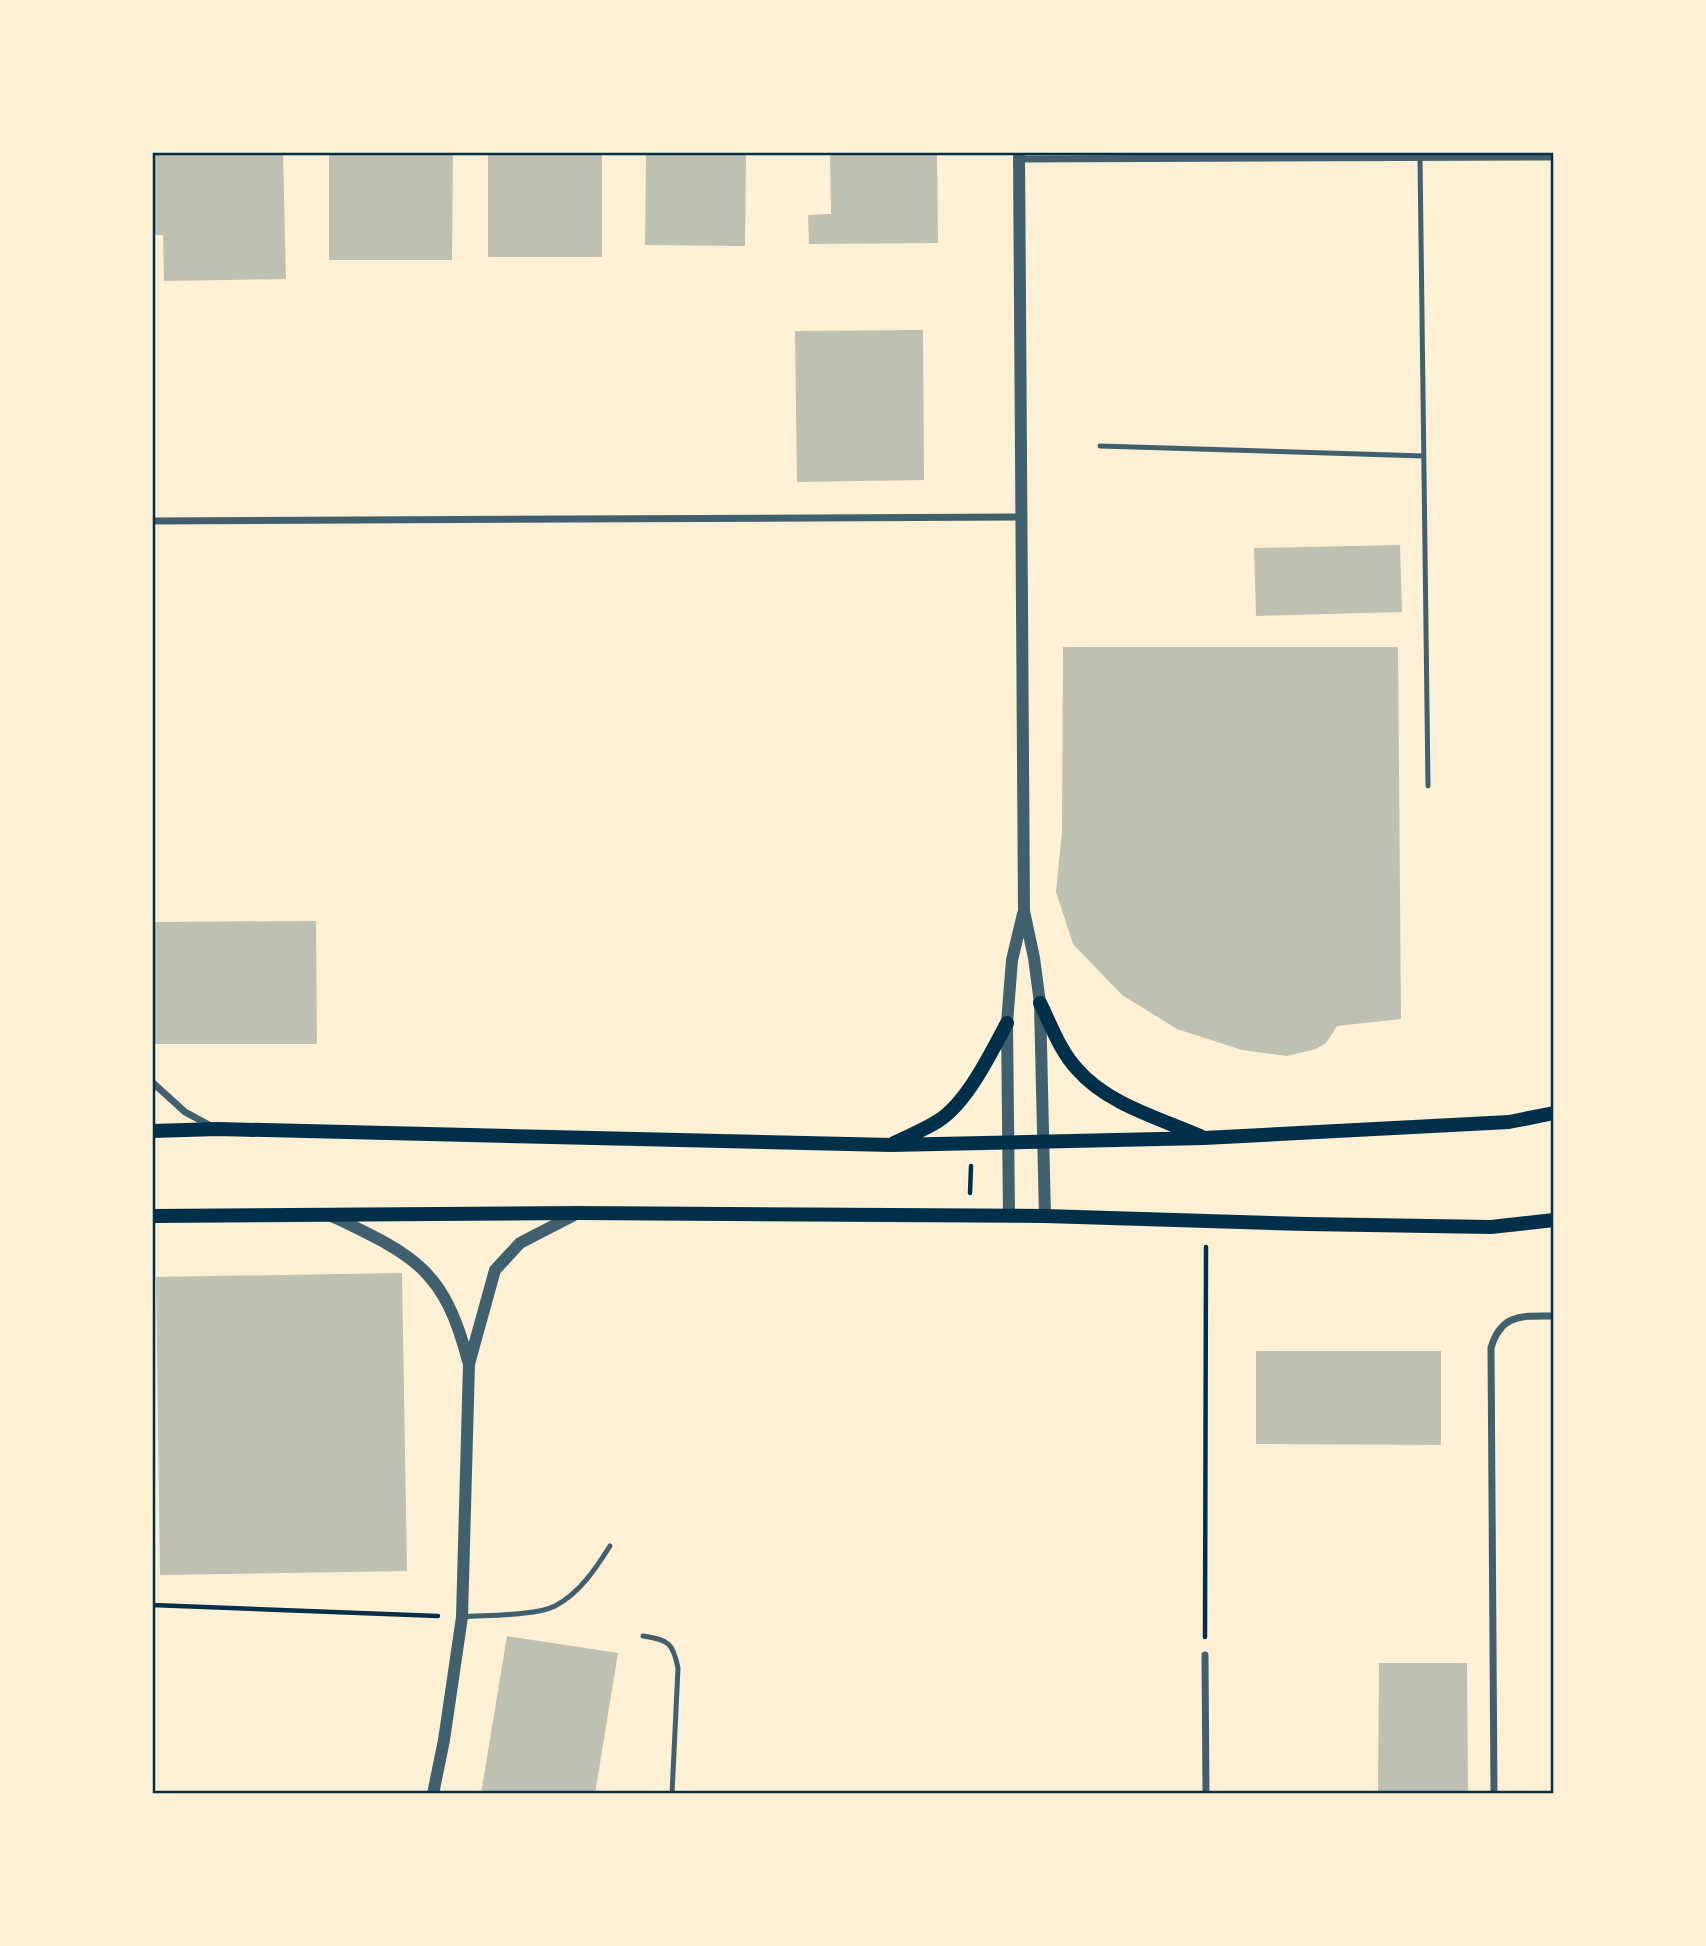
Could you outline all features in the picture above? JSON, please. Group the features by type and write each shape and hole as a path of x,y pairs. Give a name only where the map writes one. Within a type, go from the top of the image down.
{"main road":[{"path":"1040,1003 1076,1069 1094,1085 1123,1103 1204,1138"},
{"path":"891,1145 940,1120 957,1102 988,1058 1007,1023"},
{"path":"152,1131 218,1129 891,1145 1204,1138 1509,1122 1554,1113"},
{"path":"152,1216 578,1213 1045,1216 1491,1227 1554,1220"}],"street":[{"path":"1045,1216 1040,1003 1024,911 1019,156 1554,157"},
{"path":"152,521 1021,517"},
{"path":"1009,1216 1007,1023 1012,960 1024,911"},
{"path":"152,1082 185,1112 218,1129"},
{"path":"433,1794 444,1740 462,1617 469,1364 495,1270 520,1242 578,1213"},
{"path":"332,1216 394,1245 419,1263 446,1297 459,1325 469,1364"},
{"path":"1494,1794 1491,1348 1495,1334 1505,1323 1517,1317 1554,1316"},
{"path":"1205,1655 1206,1794"}],"lane":[{"path":"1420,158 1428,786"},
{"path":"1100,446 1424,456"},
{"path":"462,1617 532,1611 554,1606 578,1590 596,1569 610,1546"},
{"path":"643,1636 661,1639 674,1650 678,1668 672,1794"}],"path":[{"path":"969,1216 972,1143"},
{"path":"1193,1247 1207,1247 1205,1655"},
{"path":"152,1605 462,1617"}],"building":[{"path":"152,152 283,152 286,279 164,281 163,235 152,235"},
{"path":"329,152 453,152 452,260 329,260"},
{"path":"488,152 602,152 602,257 488,257"},
{"path":"646,152 746,152 745,246 645,245"},
{"path":"830,152 937,152 938,243 809,244 808,215 831,214"},
{"path":"923,330 924,480 797,482 795,331"},
{"path":"1400,545 1402,612 1256,616 1254,548"},
{"path":"1063,647 1398,647 1401,1019 1337,1026 1326,1043 1316,1049 1287,1056 1242,1050 1177,1029 1122,995 1073,944 1056,892 1062,831"},
{"path":"316,921 317,1044 152,1044 152,922"},
{"path":"402,1273 407,1571 160,1575 156,1277"},
{"path":"1256,1351 1441,1351 1441,1445 1256,1444"},
{"path":"507,1636 618,1653 595,1794 481,1794"},
{"path":"1379,1663 1467,1663 1468,1794 1378,1794"}]}
